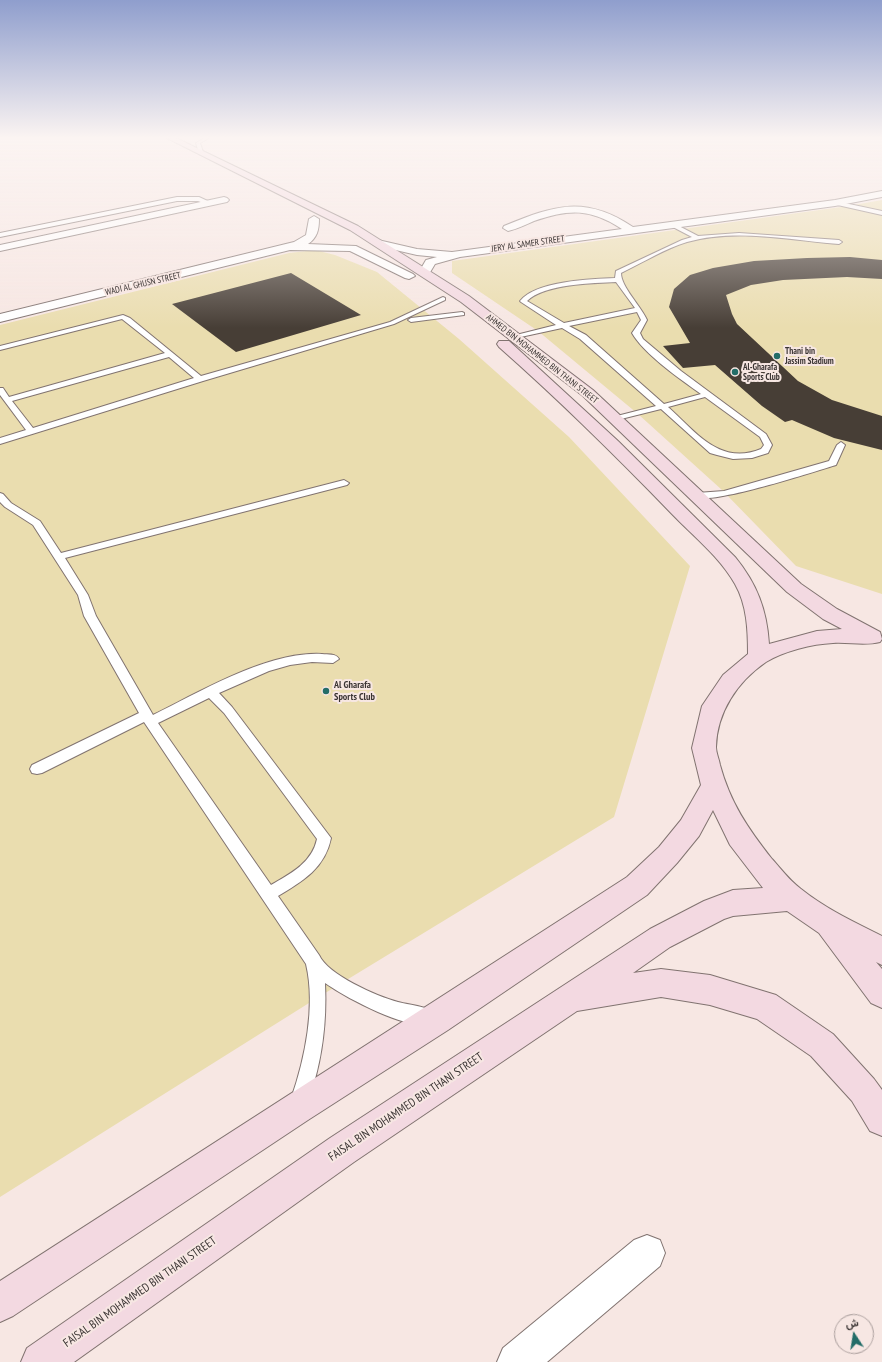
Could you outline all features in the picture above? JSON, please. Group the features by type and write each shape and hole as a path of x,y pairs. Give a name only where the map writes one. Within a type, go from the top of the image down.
{"street":[{"path":"0,248 216,202"},
{"name":"AHMED BIN MOHAMMED BIN THANI STREET","path":"281,202 368,248 443,299 498,340 550,384 649,480 726,560 743,582 750,596 759,629 759,657"},
{"name":"AHMED BIN MOHAMMED BIN THANI STREET","path":"304,202 378,243 425,272 465,298 516,336 588,393 794,588 830,614 878,638"},
{"name":"JERY AL SAMER STREET","path":"425,272 428,264 433,260 459,254 843,202"},
{"path":"508,228 545,214 581,208 599,213 632,230"},
{"name":"WADI AL GHUSN STREET","path":"0,318 285,248 306,241 313,235 315,229 314,219"},
{"name":"JERY AL SAMER STREET","path":"378,243 417,252 459,254"},
{"name":"WADI AL GHUSN STREET","path":"285,248 318,246 352,248 409,276"},
{"path":"878,638 833,636 817,638 780,648 759,657 731,681 713,706 704,748 713,785 739,837 775,882 791,898 826,922 882,951"},
{"path":"0,1303 296,1108 437,1019 637,886 668,855 690,828 713,785"},
{"name":"FAISAL BIN MOHAMMED BIN THANI STREET","path":"41,1362 342,1150 660,938 714,910 733,904 750,900 791,898"},
{"path":"826,922 882,993"},
{"path":"570,998 661,983 710,990 765,1006 822,1045 863,1090 882,1119"},
{"path":"517,1362 647,1253"}],"lane":[{"path":"0,234 159,202"},
{"path":"835,203 882,214"},
{"path":"673,225 696,237"},
{"path":"618,280 589,281 533,292 525,297 523,301 533,309 564,325 582,337 713,451 728,456 742,458 754,456 765,451 768,445 763,436 678,373 640,340 636,333 644,320 639,309 618,280 618,272 684,241 696,237 751,236 839,242"},
{"path":"0,441 30,430 200,378 392,322 443,299"},
{"path":"516,336 639,309"},
{"path":"392,322 462,314"},
{"path":"0,348 123,317 128,319 200,378"},
{"path":"7,400 170,354"},
{"path":"0,390 30,430"},
{"path":"616,419 708,394"},
{"path":"697,496 725,494 833,464 841,445"},
{"path":"58,557 344,483"},
{"path":"0,496 8,505 37,523 83,594 90,616 148,718 269,894 316,967 339,985 376,1003 402,1012 437,1019"},
{"path":"37,769 148,718 211,693 263,668 292,660 333,659"},
{"path":"211,693 228,710 324,838 323,848 311,867 269,894"},
{"path":"296,1108 305,1086 315,1040 317,1019 316,967"}],"shaded area":[{"name":"Al-Gharafa Sports Club","path":"882,202 882,594 796,566 722,490 638,414 538,331 452,273 452,261"},
{"name":"Al Gharafa Sports Club","path":"315,250 335,255 377,272 459,339 569,437 690,566 614,817 317,998 0,1197 0,325 289,253"}],"building":[{"name":"Thani bin Jassim Stadium","path":"850,257 882,260 882,279 847,277 783,280 751,285 726,295 737,324 798,381 832,400 882,416 882,450 834,438 792,420 785,422 762,406 715,365 683,368 663,346 690,343 669,307 674,289 690,275 713,268 754,261"},
{"path":"291,273 361,315 236,352 172,304"}],"place":[{"name":"Thani bin Jassim Stadium","path":"777,356"},
{"name":"Al-Gharafa Sports Club","path":"735,372"},
{"name":"Al Gharafa Sports Club","path":"326,691"}]}
